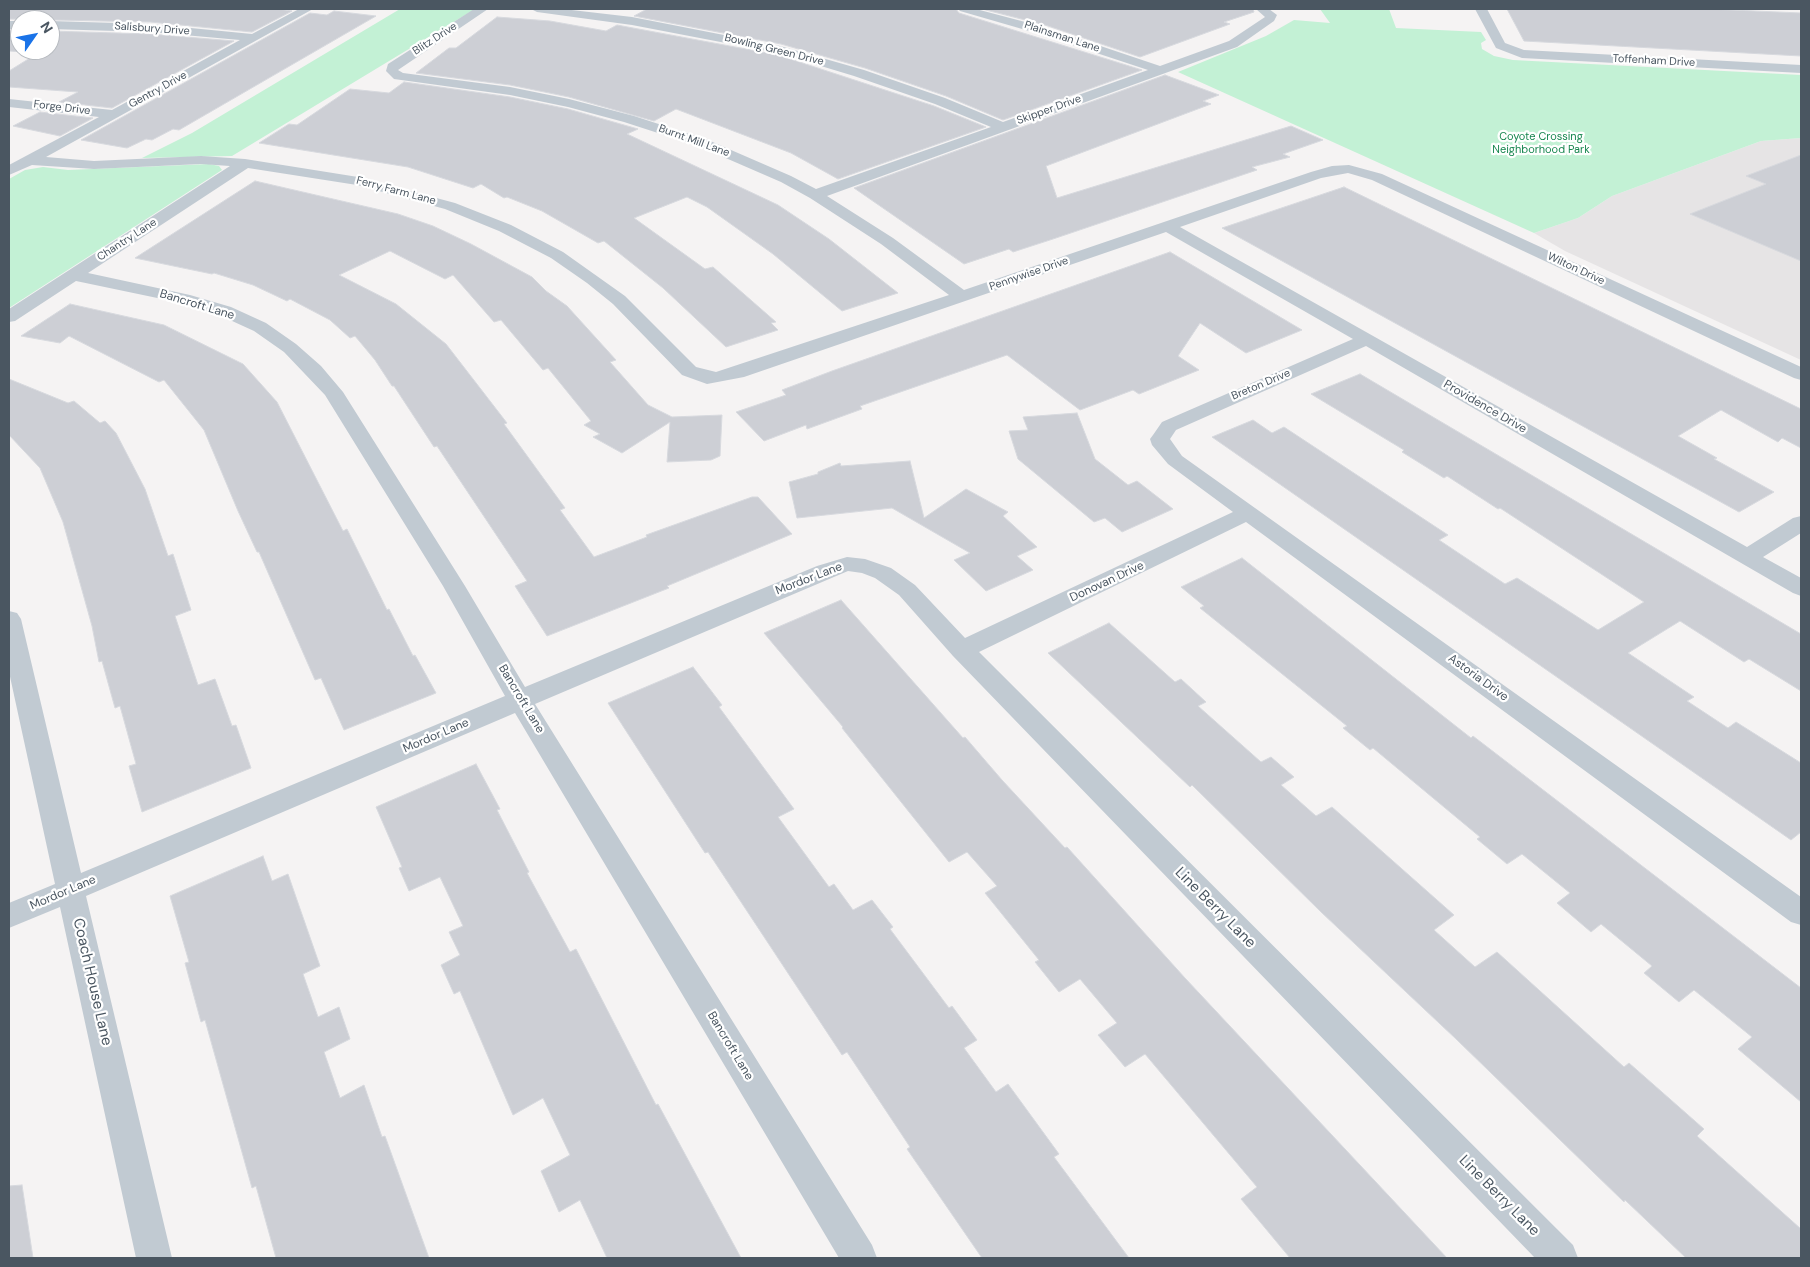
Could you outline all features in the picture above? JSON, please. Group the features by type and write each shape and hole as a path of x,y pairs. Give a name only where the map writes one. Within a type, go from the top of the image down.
{"street":[{"name":"Gentry Drive","path":"9,172 307,9"},
{"name":"Blitz Drive","path":"392,71 392,67 482,9"},
{"name":"Bowling Green Drive","path":"537,9 641,22 780,50 877,79 940,101 1003,127"},
{"name":"Plainsman Lane","path":"964,9 1040,30 1160,70"},
{"name":"Toffenham Drive","path":"1481,9 1500,45 1507,49 1534,55 1801,69"},
{"name":"Skipper Drive","path":"815,194 1245,38 1270,20 1272,17 1265,11"},
{"name":"Salisbury Drive","path":"60,25 150,28 254,38"},
{"name":"Burnt Mill Lane","path":"392,71 399,76 501,90 569,103 629,119 712,146 815,194 887,241 963,297"},
{"name":"Forge Drive","path":"9,103 114,114"},
{"name":"Ferry Farm Lane","path":"29,160 94,165 201,160 244,163 358,180 450,206 505,228 557,254 593,279 618,300 689,371 707,378"},
{"name":"Chantry Lane","path":"9,317 244,163"},
{"name":"Pennywise Drive","path":"707,378 737,373 1328,172 1349,169"},
{"name":"Wilton Drive","path":"1349,169 1377,177 1801,374"},
{"name":"Providence Drive","path":"1169,227 1801,588"},
{"name":"Bancroft Lane","path":"72,275 158,293 225,311 260,327 290,348 334,392 454,586 520,700 860,1258"},
{"name":"Breton Drive","path":"1160,439 1170,426 1186,418 1367,339"},
{"name":"Astoria Drive","path":"1160,439 1165,451 1175,460 1250,512 1801,914"},
{"name":"Donovan Drive","path":"962,650 1250,512"},
{"path":"1747,557 1801,523"},
{"name":"Mordor Lane","path":"9,916 825,571 847,564 865,566"},
{"name":"Line Berry Lane","path":"865,566 891,578 907,590 962,650 1560,1258"},
{"name":"Coach House Lane","path":"9,619 154,1258"}],"shaded area":[{"path":"1801,138 1801,360 1565,251 1534,233 1578,218 1612,196 1761,141"}],"green space":[{"path":"400,9 475,9 232,156 142,158 192,133"},
{"name":"Coyote Crossing Neighborhood Park","path":"1320,9 1389,9 1396,28 1481,32 1486,40 1481,43 1482,49 1494,56 1513,60 1801,75 1801,138 1761,141 1612,196 1578,218 1534,233 1178,72 1266,36 1294,20 1330,23"},
{"path":"209,164 219,166 222,170 9,308 9,179 25,170 43,167 68,170"}],"building":[{"path":"9,9 278,9 292,11 252,32 150,22 60,20 60,10 10,10 9,19"},
{"path":"647,9 956,9 959,13 1142,70 1003,120 946,96 865,68 781,44 634,16"},
{"path":"982,9 1253,9 1254,12 1224,22 1230,24 1140,57 1045,25"},
{"path":"1507,9 1708,9 1801,13 1801,56 1524,41"},
{"path":"334,11 376,16 179,130 173,129 152,140 146,139 127,148 81,140 310,13 327,15"},
{"path":"497,17 550,21 606,31 617,25 778,55 934,106 986,127 838,179 791,153 676,109 654,121 569,97 510,85 416,73 449,48 456,48"},
{"path":"9,31 10,31 10,51"},
{"path":"60,31 150,34 234,41 112,108 59,102 78,92 9,87 9,71 27,60 60,60"},
{"path":"1165,75 1219,95 1203,101 1211,104 1046,166 1057,198 1291,126 1323,140 1283,154 1290,157 1252,167 1257,170 1013,252 1009,249 964,264 854,188"},
{"path":"404,82 510,97 568,109 638,129 627,134 778,205 829,239 898,293 842,311 773,254 707,207 687,197 634,218 705,269 713,267 776,322 771,323 778,330 726,347 663,288 604,241 598,243 542,211 507,197 504,198 481,184 473,188 408,167 259,143 289,124 297,125 350,89 389,93"},
{"path":"40,112 93,118 60,136 13,126"},
{"path":"1801,155 1801,261 1690,214 1766,184 1746,176"},
{"path":"255,181 398,214 433,226 471,244 532,277 546,291 567,306 616,360 610,362 648,405 672,417 722,415 720,456 711,460 667,462 670,422 622,453 593,437 600,434 584,425 591,421 548,368 543,370 501,320 494,322 453,275 445,279 390,251 339,275 396,304 446,344 507,423 504,424 565,508 560,510 594,557 647,537 646,535 752,497 758,497 792,534 667,586 669,588 547,636 515,586 527,581 437,446 434,447 394,386 392,386 375,360 355,336 350,338 330,320 290,299 287,301 253,285 214,273 135,258"},
{"path":"1344,187 1801,409 1801,448 1782,438 1778,442 1721,410 1678,436 1717,458 1714,459 1774,492 1739,512 1222,228"},
{"path":"1170,252 1302,330 1246,353 1200,323 1178,356 1199,370 1139,394 1133,390 1080,410 1007,355 860,406 862,409 807,429 806,425 764,441 736,412 786,395 782,390 832,371"},
{"path":"70,304 164,325 243,364 277,402 343,531 347,529 387,610 389,609 413,656 415,655 436,693 344,730 321,678 315,680 259,552 257,552 238,511 204,430 164,380 159,382 69,336 60,343 21,336"},
{"path":"1360,374 1801,634 1801,691 1749,659 1744,662 1680,621 1628,653 1694,697 1687,701 1728,728 1736,722 1801,763 1801,832 1791,840 1212,437 1253,420 1272,433 1284,427 1448,535 1439,540 1505,584 1517,578 1598,630 1644,602 1500,508 1498,509 1447,476 1444,478 1402,452 1404,450 1311,394"},
{"path":"9,379 68,403 74,401 100,423 105,421 116,433 145,489 168,556 173,554 191,610 175,616 198,685 215,679 232,726 236,725 251,768 142,812 129,766 136,764 120,706 115,708 102,661 99,662 92,626 63,522 40,468 9,435"},
{"path":"1077,413 1095,459 1128,485 1137,481 1173,509 1122,532 1105,518 1094,522 1018,459 1009,431 1028,430 1023,417"},
{"path":"910,461 924,518 966,489 1008,512 1003,516 1037,547 1017,556 1033,570 986,591 954,560 970,553 892,508 797,518 789,482 818,474 818,472 840,463 841,466"},
{"path":"1242,558 1471,738 1473,736 1801,988 1801,1102 1738,1049 1752,1037 1694,990 1679,1002 1644,973 1652,966 1601,924 1591,932 1557,903 1570,893 1522,854 1507,864 1477,839 1480,837 1373,748 1370,750 1343,728 1347,726 1200,608 1204,606 1181,587"},
{"path":"841,600 963,738 965,737 1002,780 1065,848 1067,847 1185,978 1447,1258 1290,1258 1241,1199 1257,1187 1145,1054 1125,1067 1098,1035 1117,1023 1080,979 1059,992 1035,962 1039,960 985,893 997,886 967,852 949,862 843,727 764,633"},
{"path":"1109,623 1175,682 1181,679 1206,702 1198,706 1261,762 1271,757 1294,777 1281,785 1316,816 1332,807 1454,915 1434,930 1475,967 1497,952 1624,1067 1629,1063 1704,1129 1697,1136 1801,1229 1801,1258 1686,1258 1625,1200 1624,1202 1456,1039 1321,912 1192,785 1190,787 1048,653"},
{"path":"693,667 722,705 719,707 794,809 778,817 829,887 834,884 853,910 872,900 893,927 890,929 949,1008 952,1006 977,1040 964,1048 996,1092 1008,1084 1059,1154 1054,1157 1129,1258 982,1258 907,1149 910,1147 847,1052 842,1055 708,852 705,853 608,703"},
{"path":"476,764 500,809 497,810 529,872 527,873 570,952 576,949 656,1105 658,1104 741,1258 607,1258 580,1200 559,1212 541,1171 570,1155 543,1098 513,1115 460,991 454,994 441,965 460,955 449,932 463,926 440,877 409,891 399,868 402,867 376,807"},
{"path":"263,856 272,881 288,874 320,966 303,974 318,1017 339,1007 350,1039 324,1052 340,1098 364,1085 382,1137 385,1136 429,1258 276,1258 256,1186 252,1188 205,1020 201,1022 185,963 189,962 170,896"},
{"path":"22,1185 33,1258 9,1258 9,1186"}]}
